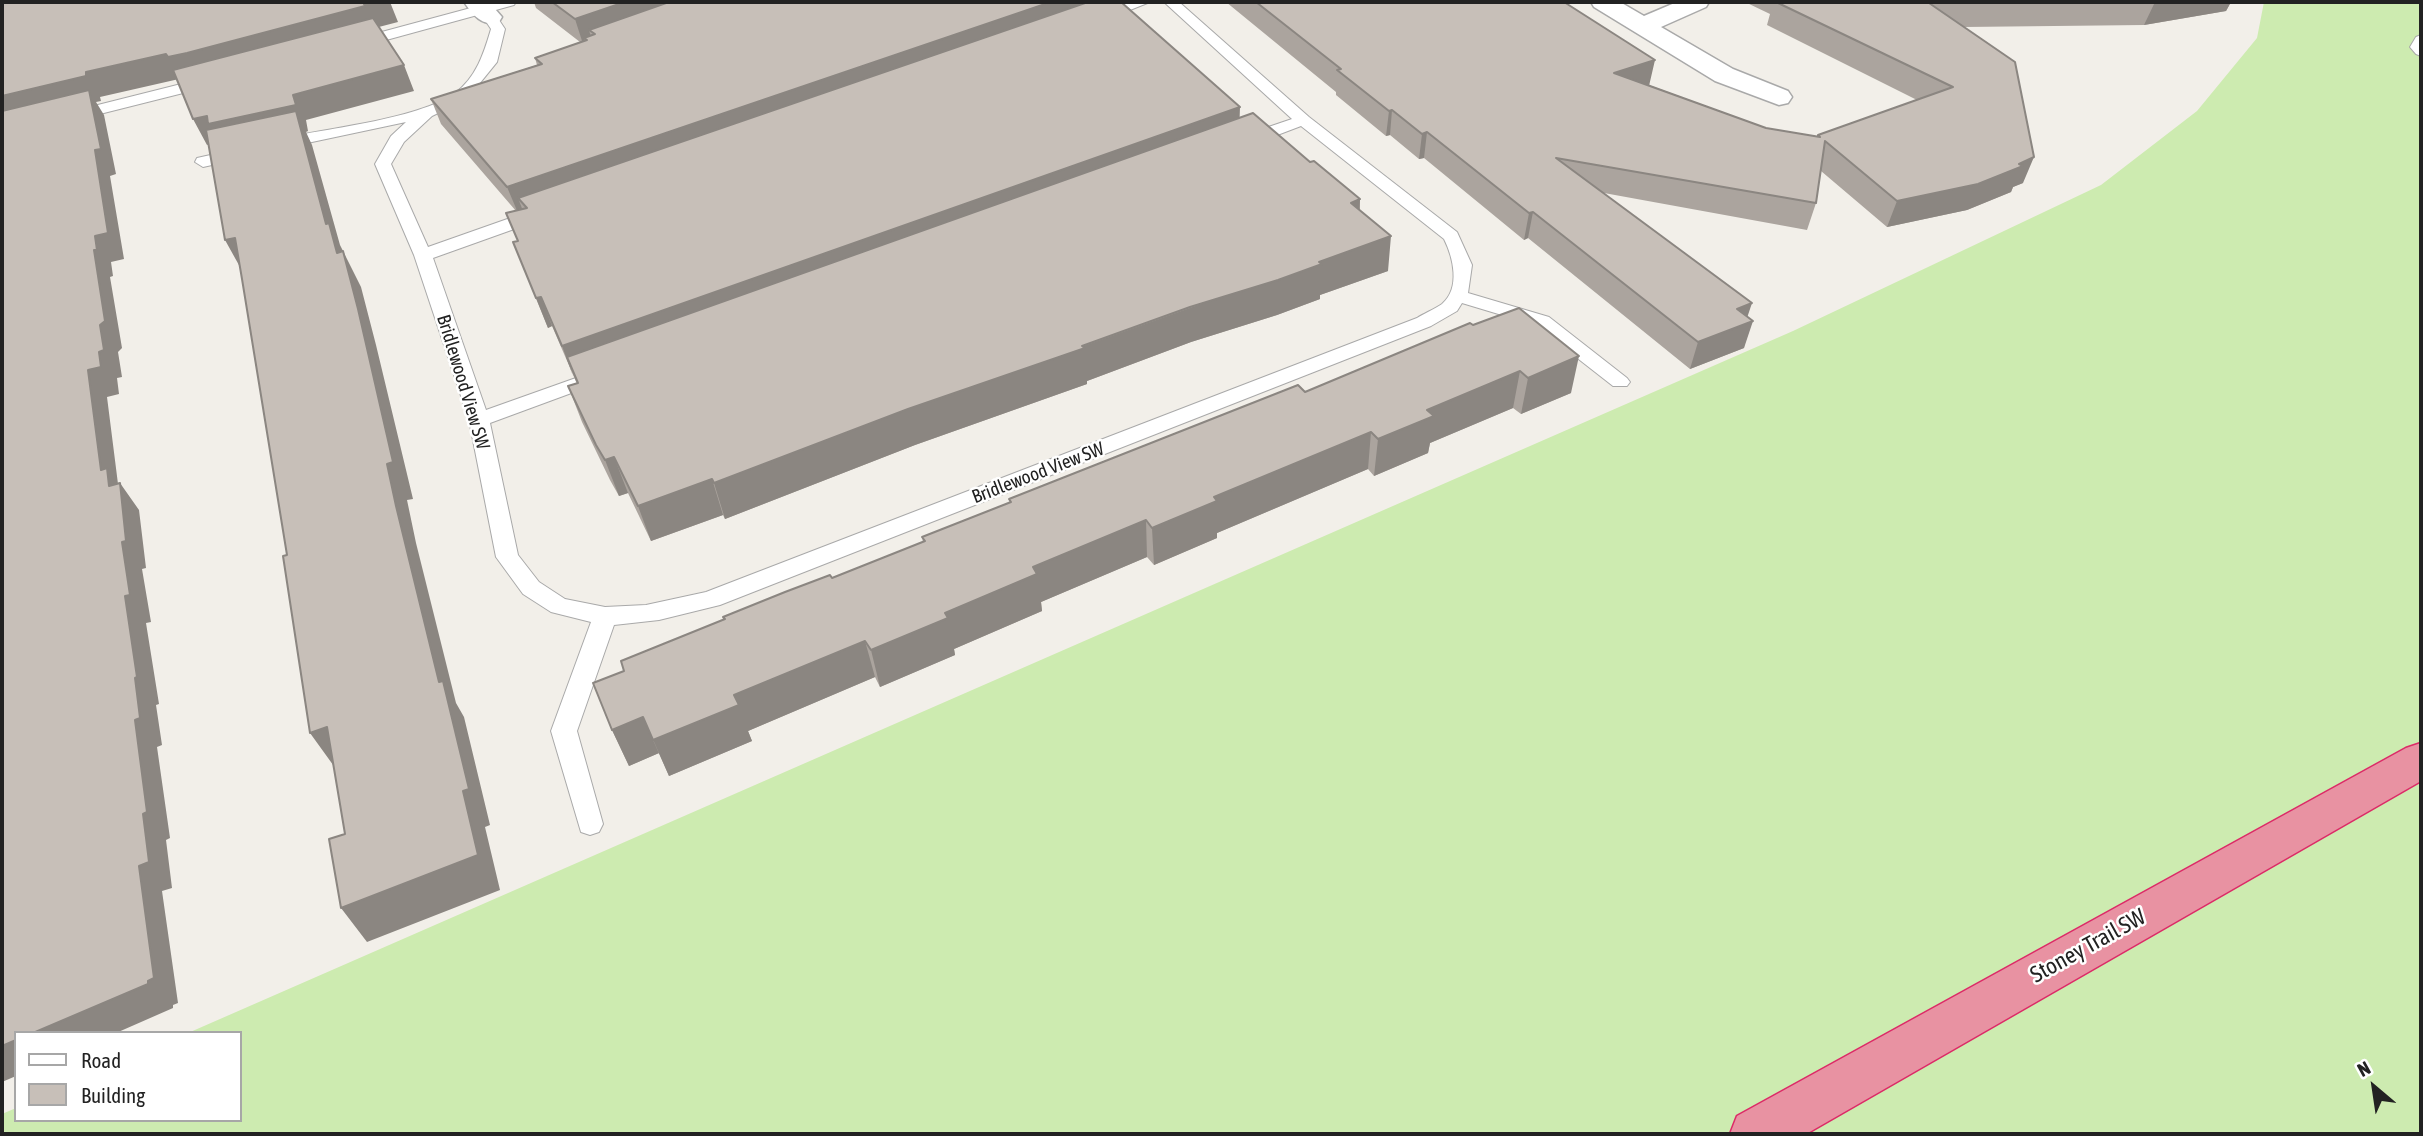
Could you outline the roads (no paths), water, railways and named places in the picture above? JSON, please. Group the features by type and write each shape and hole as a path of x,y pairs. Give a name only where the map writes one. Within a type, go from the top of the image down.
{"highway":[{"name":"Stoney Trail SW","path":"1756,1134 2421,760"}],"street":[{"path":"1603,2 1724,75 1779,97"},
{"path":"1642,26 1697,2"}],"lane":[{"path":"336,49 509,2"},
{"path":"1078,25 1143,2"},
{"path":"1171,2 1303,120 1451,236 1463,257 1464,277 1458,296 1542,321 1620,382"},
{"name":"Bridlewood View SW","path":"203,162 426,113 461,96 489,62 498,29 484,10"},
{"path":"2421,40 2418,47 2421,51"},
{"path":"56,120 230,77"},
{"path":"461,96 486,87"},
{"name":"Bridlewood View SW","path":"426,113 397,139 383,164 424,255 479,420 507,557 531,588 559,606 605,616 634,617 656,614 712,599 1424,322 1450,307 1458,296"},
{"path":"1224,149 1303,120"},
{"path":"424,255 554,209"},
{"path":"479,420 609,373"},
{"path":"590,824 564,731 605,616"}]}
